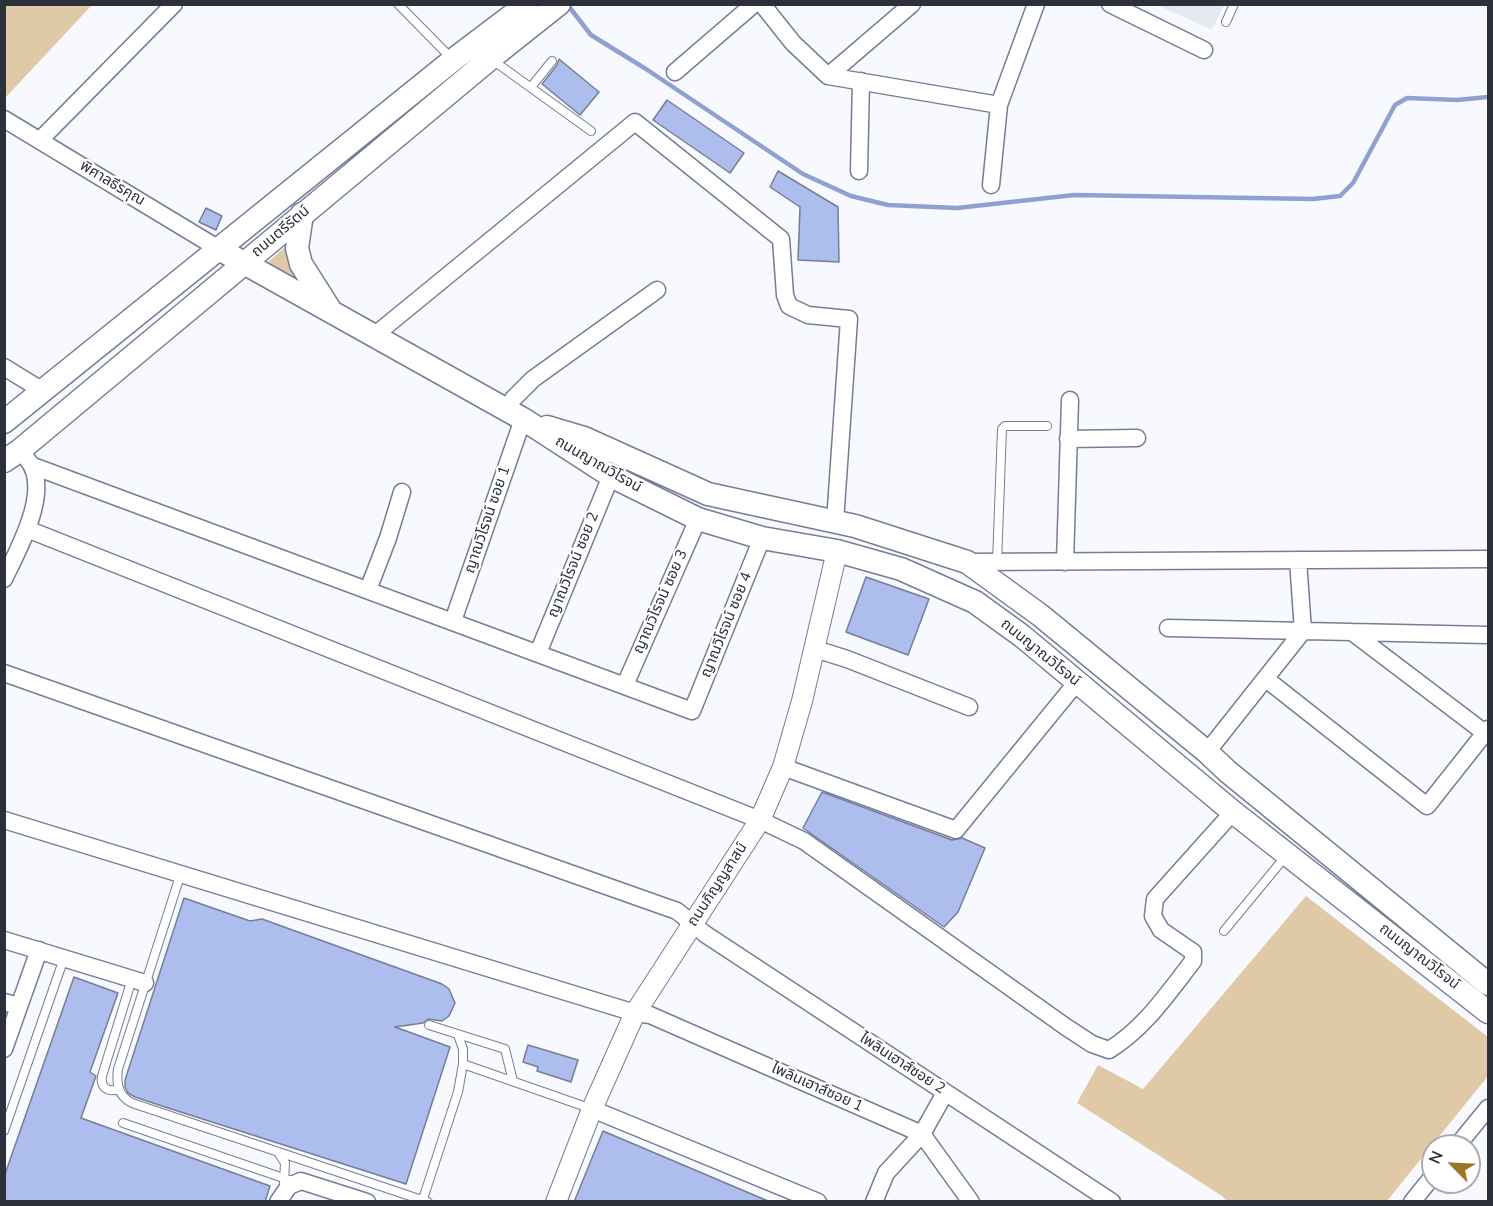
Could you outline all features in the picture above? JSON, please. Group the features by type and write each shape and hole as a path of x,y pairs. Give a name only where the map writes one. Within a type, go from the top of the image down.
{"main road":[{"name":"ถนนตรีรัตน์","path":"4,422 453,60 525,15 559,4"},
{"name":"ถนนตรีรัตน์","path":"19,459 243,263 491,58 525,15"},
{"path":"302,214 297,248 301,264 331,311"},
{"name":"ถนนญาณวิโรจน์","path":"219,249 514,415 611,476 698,519 762,538 837,551 901,569 975,602 1022,636 1233,812 1488,1012"},
{"name":"ถนนญาณวิโรจน์","path":"514,415 584,438 708,494 855,526 967,562 1040,615 1488,984"},
{"path":"834,522 837,551"}],"street":[{"path":"40,140 174,4"},
{"path":"675,72 754,4"},
{"path":"762,4 793,44 828,76 999,105"},
{"path":"828,76 912,4"},
{"path":"991,185 999,105 1036,4"},
{"path":"1110,4 1204,50"},
{"path":"859,171 861,81"},
{"name":"พิศาลธีรคุณ","path":"4,119 219,249"},
{"path":"375,335 635,122 781,239 785,295 789,306 808,315 849,319 834,522"},
{"path":"514,415 513,399 534,379 657,290"},
{"path":"4,367 43,391"},
{"path":"1065,562 1070,400"},
{"name":"ญาณวิโรจน์ ซอย 1","path":"453,621 514,415"},
{"path":"1068,439 1137,438"},
{"path":"4,579 27,530 36,501 19,459"},
{"path":"19,459 625,685"},
{"name":"ญาณวิโรจน์ ซอย 2","path":"538,653 611,476"},
{"path":"368,590 388,538 402,492"},
{"name":"ญาณวิโรจน์ ซอย 3","path":"625,685 698,519"},
{"path":"27,530 760,820 804,841 1066,1027 1092,1044 1109,1050 1127,1039 1148,1018 1193,962 1193,952 1161,930 1153,916 1155,898 1233,812"},
{"name":"ญาณวิโรจน์ ซอย 4","path":"625,685 692,711 762,538"},
{"name":"ถนนภิญญสาสน์","path":"556,1202 592,1109 635,1013 760,820 783,767 815,649 837,551"},
{"path":"967,562 1488,559"},
{"path":"1208,752 1303,631 1298,560"},
{"path":"1168,628 1488,635"},
{"path":"1266,679 1427,806 1487,731 1352,632"},
{"path":"815,649 847,659 969,707"},
{"name":"ไพลินเฮาส์ซอย 2","path":"4,673 677,911 693,925 1112,1202"},
{"path":"783,767 956,830 1077,682"},
{"name":"ไพลินเฮาส์ซอย 1","path":"4,819 635,1013 650,1015 922,1134"},
{"path":"4,940 139,981"},
{"path":"4,1049 12,1004 39,950"},
{"path":"874,1202 886,1173 922,1134 945,1093"},
{"path":"1467,1134 1488,1108"},
{"path":"592,1109 818,1202"},
{"path":"922,1134 971,1202"},
{"path":"278,1201 290,1181 307,1182 367,1202"}],"lane":[{"path":"398,4 453,60"},
{"path":"1226,22 1234,4"},
{"path":"491,58 591,131"},
{"path":"531,87 552,61"},
{"path":"997,562 1002,429 1005,426 1047,426"},
{"path":"1224,931 1288,854"},
{"path":"118,1089 114,1091 106,1089 102,1085 102,1076 182,873"},
{"path":"4,1131 64,958"},
{"path":"139,981 118,1069 118,1089 127,1101 424,1201 458,1092 463,1064 463,1049 458,1035"},
{"path":"429,1025 505,1050 513,1081"},
{"path":"463,1064 592,1109"},
{"path":"123,1123 290,1181"},
{"path":"278,1152 285,1163 290,1181"}],"shaded area":[{"path":"4,5 92,5 5,98"},
{"path":"1157,5 1224,5 1212,30"},
{"path":"293,240 307,287 266,264"},
{"path":"1306,896 1488,1037 1488,1076 1441,1134 1421,1134 1421,1159 1387,1201 1227,1201 1077,1103 1098,1065 1143,1089"}],"building":[{"path":"559,59 599,92 580,115 542,84"},
{"path":"667,100 744,153 730,173 653,120"},
{"path":"778,171 838,207 839,262 798,260 800,207 770,187"},
{"path":"206,208 222,216 216,230 199,222"},
{"path":"866,577 929,599 908,655 846,632"},
{"path":"822,792 952,840 962,838 985,848 958,912 944,927 803,828"},
{"path":"184,898 250,921 262,919 442,984 449,989 455,1003 449,1016 442,1021 428,1019 423,1023 395,1027 450,1047 406,1184 128,1093 125,1080"},
{"path":"74,977 118,993 90,1072 96,1076 81,1118 270,1186 265,1202 4,1202 4,1177"},
{"path":"528,1045 578,1060 571,1082 537,1071 538,1067 523,1062"},
{"path":"603,1131 768,1201 768,1202 574,1202"}],"waterway":[{"path":"567,4 591,35 803,174 851,196 888,205 957,208 1074,195 1313,199 1340,196 1353,183 1395,105 1407,98 1457,100 1488,97"}]}
